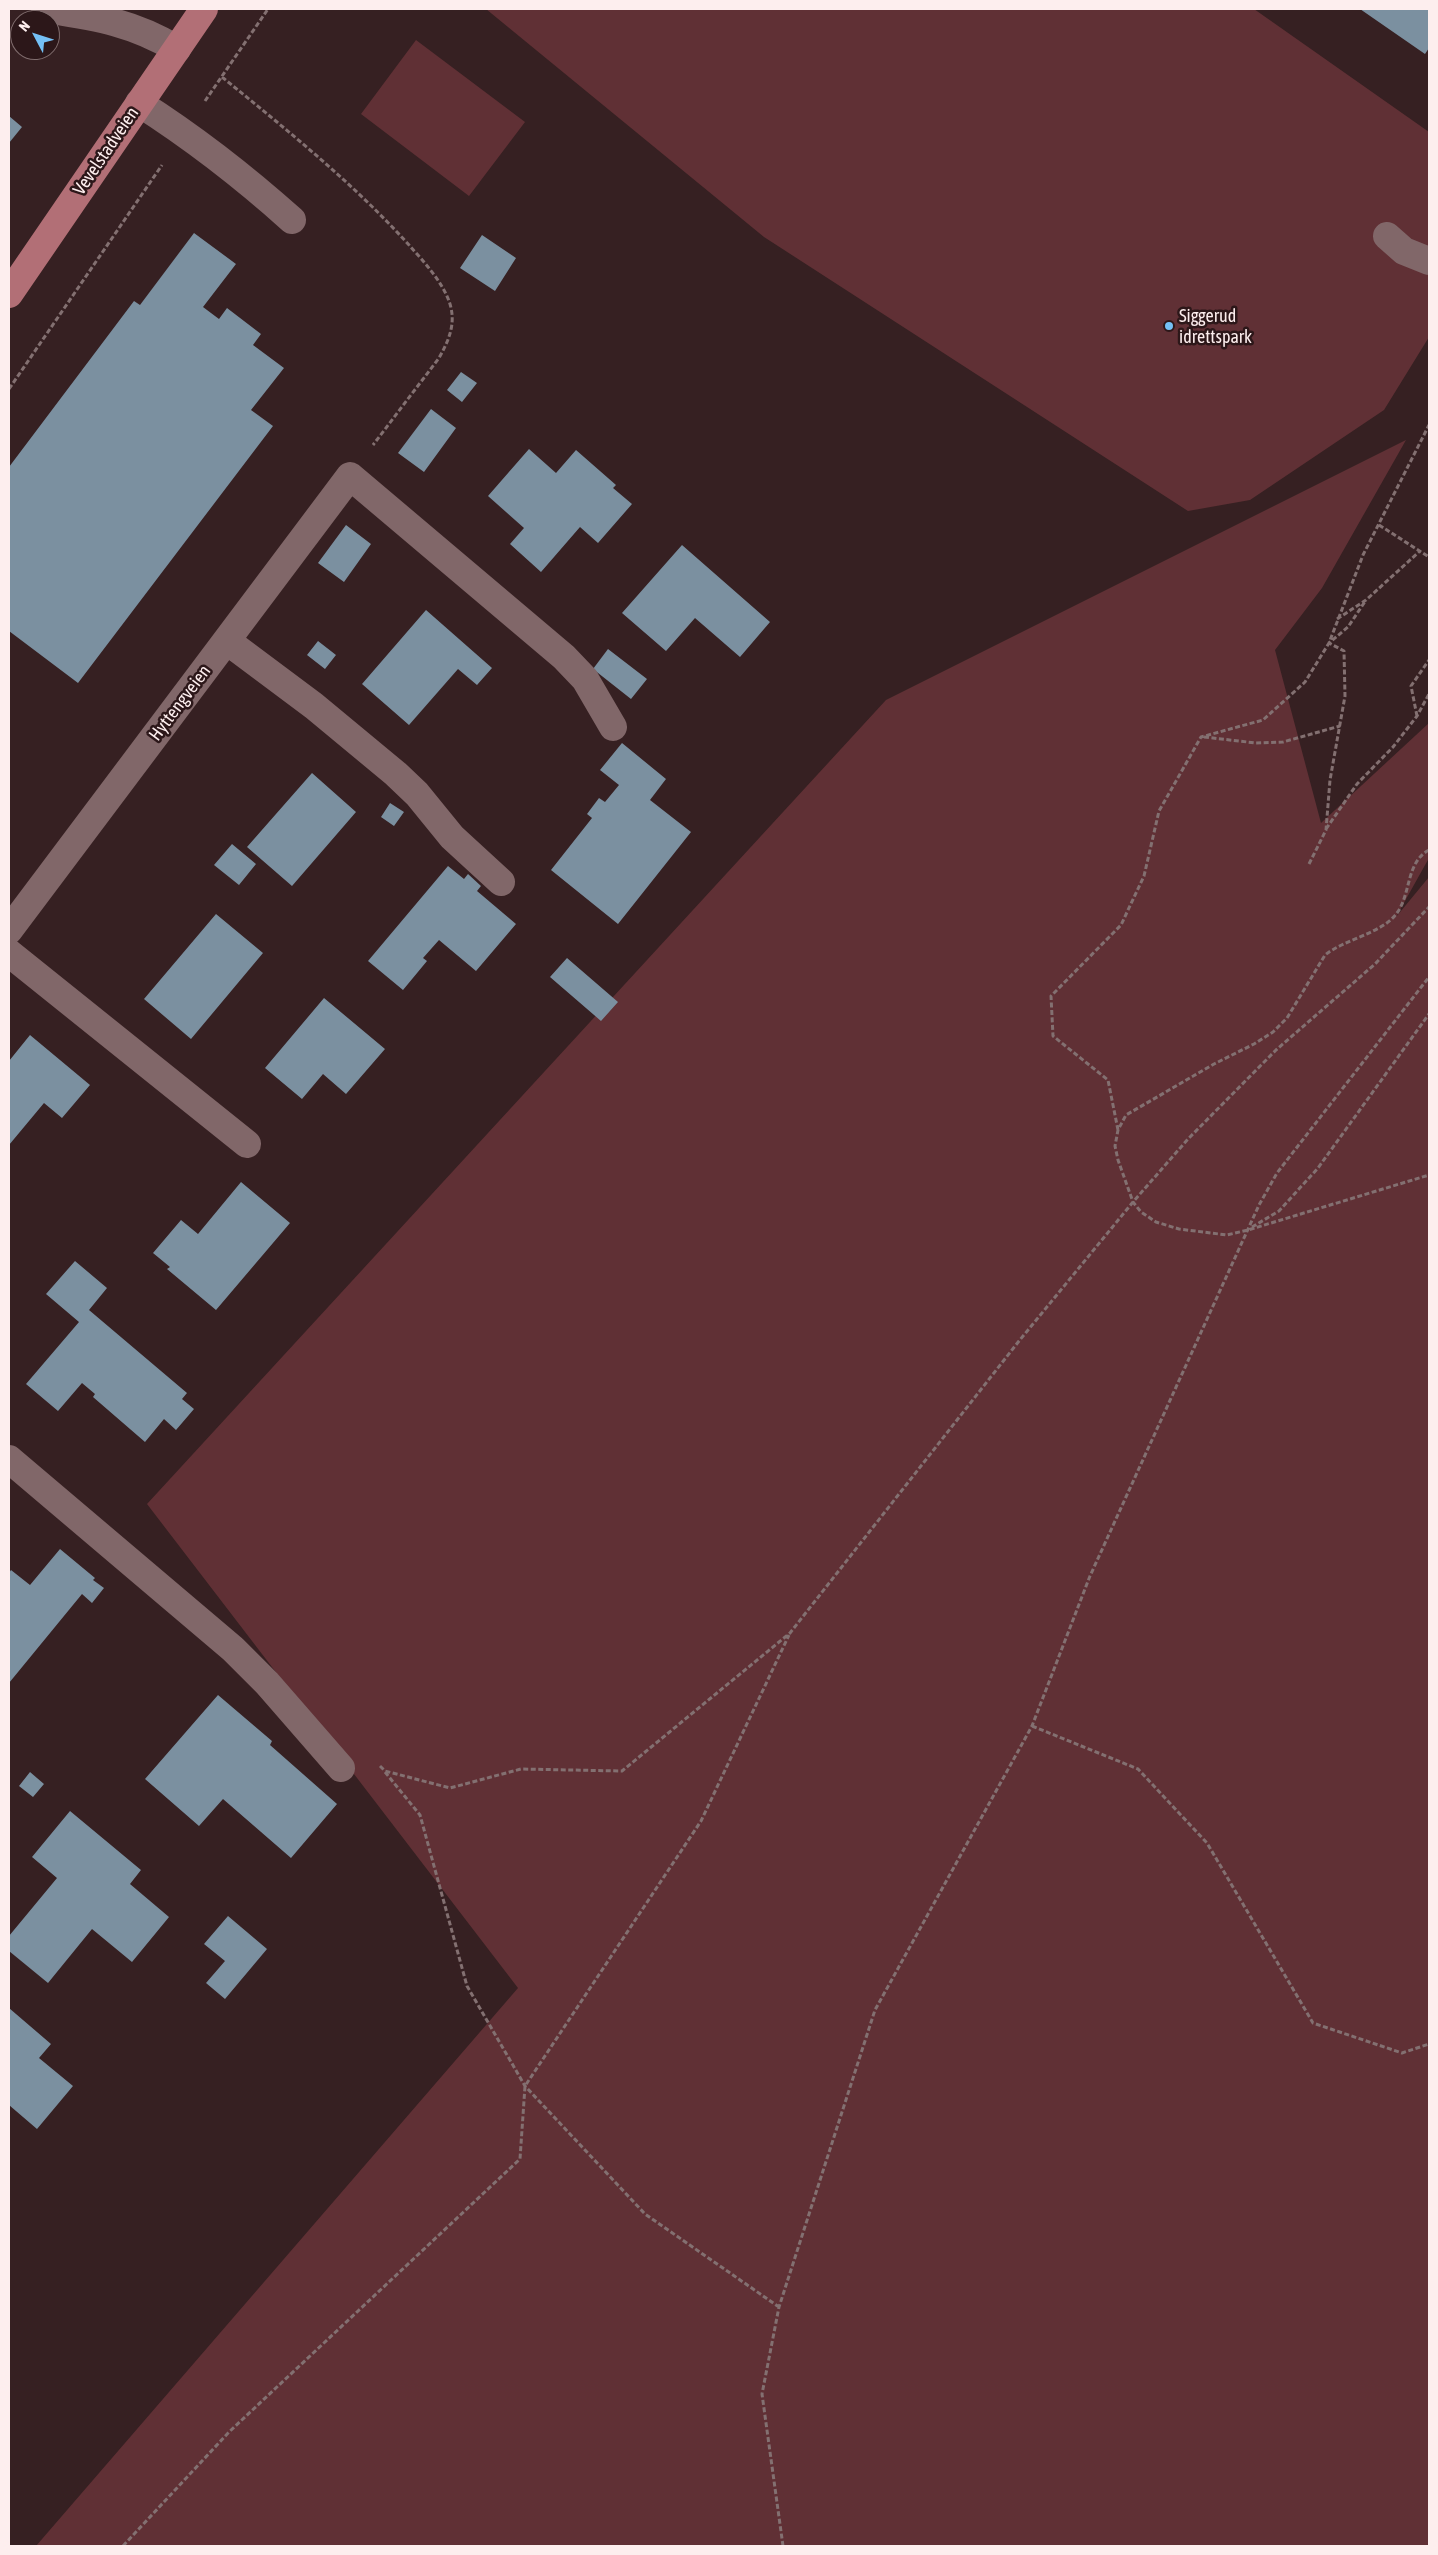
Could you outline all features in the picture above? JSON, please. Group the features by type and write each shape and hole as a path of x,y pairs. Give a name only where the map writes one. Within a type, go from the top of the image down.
{"main road":[{"name":"Vevelstadveien","path":"9,294 204,9"}],"street":[{"path":"45,9 126,24 150,33 177,49"},
{"path":"139,103 184,132 251,183 292,220"},
{"path":"1387,236 1404,251 1429,260"},
{"path":"350,476 564,657 585,679 613,727"},
{"name":"Hyttengveien","path":"9,930 350,476"},
{"path":"227,641 314,706 396,774 418,794 452,837 501,882"},
{"path":"9,953 247,1144"},
{"path":"9,1459 233,1649 267,1683 341,1768"}],"path":[{"path":"9,389 268,9"},
{"path":"222,77 331,168 388,222 422,260 445,293 450,304 453,318 451,333 439,358 350,476"},
{"path":"1118,1130 1108,1080 1053,1036 1051,996 1121,925 1144,876 1158,811 1201,737 1262,720 1305,682 1329,643 1362,555 1429,425"},
{"path":"1379,525 1429,557"},
{"path":"1337,620 1366,600 1420,552"},
{"path":"1329,643 1348,628 1366,600"},
{"path":"1326,830 1330,780 1345,696 1344,651 1329,643"},
{"path":"1417,716 1411,686 1429,660"},
{"path":"1309,864 1326,830 1357,784 1393,746 1417,716 1429,694"},
{"path":"1201,737 1256,743 1283,742 1340,726"},
{"path":"1429,850 1419,857 1399,912 1390,922 1334,948 1325,955 1287,1018 1272,1032 1254,1044 1214,1064 1126,1115 1118,1130 1115,1146 1133,1202 1142,1212 1156,1222 1178,1229 1227,1234 1248,1230 1429,1175"},
{"path":"385,1771 450,1788 522,1769 622,1771 790,1633 1019,1341 1133,1202 1188,1139 1276,1050 1375,964 1429,907"},
{"path":"784,2546 762,2394 779,2307 875,2010 1032,1726 1090,1576 1258,1205 1277,1173 1429,977"},
{"path":"1248,1230 1279,1211 1318,1168 1429,1014"},
{"path":"123,2546 229,2432 520,2159 525,2086 701,1821 790,1633"},
{"path":"1032,1726 1138,1769 1207,1843 1313,2023 1402,2053 1429,2044"},
{"path":"378,1764 420,1814 467,1986 525,2086 645,2214 779,2307"}],"shaded area":[{"path":"486,9 1254,9 1429,132 1429,337 1384,410 1250,500 1188,511 764,237"},
{"path":"416,40 525,122 469,196 361,114"},
{"path":"1406,440 1322,588 1275,650 1321,823 1429,723 1429,858 1396,917 1429,877 1429,2546 36,2546 518,1988 147,1504 886,700"}],"building":[{"path":"1360,9 1429,9 1429,48 1425,54"},
{"path":"9,116 22,127 9,143"},
{"path":"194,233 236,264 203,307 219,319 227,308 261,334 253,345 284,368 251,410 273,426 78,683 9,631 9,467 134,301 140,305"},
{"path":"482,235 516,258 495,291 460,268"},
{"path":"461,372 477,383 462,402 447,390"},
{"path":"431,409 456,428 424,472 398,453"},
{"path":"529,449 556,473 576,450 616,485 613,488 632,504 598,543 580,527 541,572 510,544 524,528 488,496"},
{"path":"346,525 371,544 344,582 318,563"},
{"path":"682,545 770,622 740,657 695,618 666,651 622,613"},
{"path":"426,610 492,668 477,685 458,669 409,725 362,684"},
{"path":"318,641 336,655 325,669 307,655"},
{"path":"608,649 647,679 631,699 593,669"},
{"path":"622,743 666,779 650,800 691,832 618,924 551,870 592,818 587,814 599,798 605,802 619,785 600,770"},
{"path":"312,773 356,812 292,886 247,847"},
{"path":"390,803 404,812 394,826 381,817"},
{"path":"232,844 256,864 239,885 214,865"},
{"path":"448,866 464,879 468,874 481,886 477,891 516,924 476,971 439,940 423,958 427,961 403,990 368,961"},
{"path":"216,914 263,953 191,1039 144,999"},
{"path":"567,958 618,1002 601,1021 550,977"},
{"path":"324,998 385,1049 346,1094 323,1074 302,1099 265,1068"},
{"path":"30,1035 90,1085 62,1118 44,1103 9,1145 9,1061"},
{"path":"241,1182 290,1223 216,1310 167,1269 170,1267 153,1253 181,1220 198,1234"},
{"path":"75,1261 107,1288 89,1310 187,1393 182,1399 194,1409 176,1430 164,1419 145,1442 93,1397 95,1394 82,1383 58,1411 26,1384 79,1322 46,1294"},
{"path":"60,1549 95,1578 93,1580 104,1588 92,1603 82,1594 9,1683 9,1573 11,1570 30,1585"},
{"path":"218,1695 272,1741 270,1745 337,1804 291,1858 223,1799 199,1826 145,1779"},
{"path":"30,1772 44,1784 33,1797 19,1786"},
{"path":"70,1811 141,1870 130,1884 169,1917 132,1962 92,1929 48,1983 9,1951 9,1936 57,1878 32,1857"},
{"path":"228,1916 267,1949 225,1999 206,1983 225,1961 204,1944"},
{"path":"9,2008 51,2044 39,2058 73,2086 37,2129 9,2105"}],"place":[{"name":"Siggerud idrettspark","path":"1169,326"}]}
